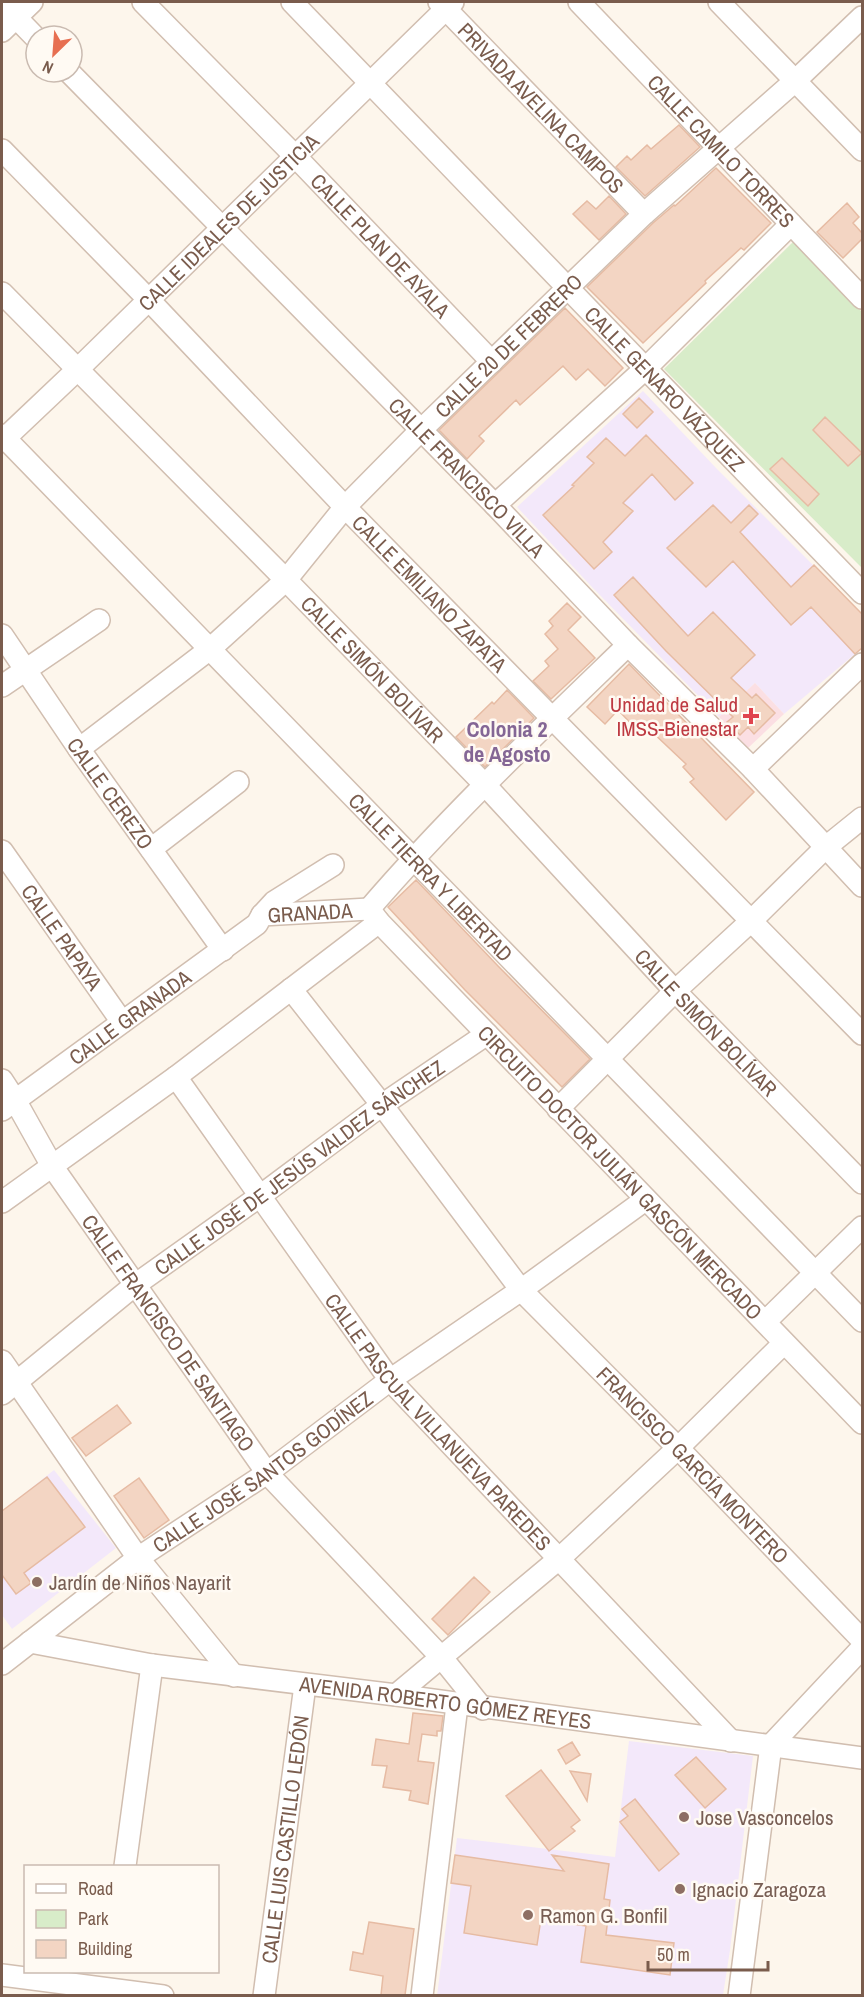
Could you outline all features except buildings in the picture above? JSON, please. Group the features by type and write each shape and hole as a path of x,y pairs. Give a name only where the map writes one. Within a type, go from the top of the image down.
{"street":[{"path":"24,30 6,17 32,2"},
{"name":"CALLE PLAN DE AYALA","path":"143,2 295,156 492,362"},
{"name":"CALLE GENARO VÁZQUEZ","path":"292,2 372,82 862,593"},
{"name":"CALLE CAMILO TORRES","path":"579,2 862,298"},
{"path":"719,2 862,150"},
{"name":"CALLE IDEALES DE JUSTICIA","path":"3,438 77,370 222,229 372,82 446,4"},
{"name":"PRIVADA AVELINA CAMPOS","path":"446,4 644,214"},
{"name":"CALLE 20 DE FEBRERO","path":"80,749 210,649 286,580 345,507 568,286 644,214 795,81 862,17"},
{"name":"CALLE FRANCISCO VILLA","path":"81,84 495,504 628,645 753,769 862,886"},
{"name":"CALLE EMILIANO ZAPATA","path":"2,150 149,300 345,507 862,1034"},
{"path":"495,504 646,368 791,224"},
{"name":"CALLE SIMÓN BOLÍVAR","path":"2,293 485,785 675,991 862,1183"},
{"name":"CALLE TIERRA Y LIBERTAD","path":"3,438 862,1321"},
{"path":"2,686 99,620"},
{"name":"CALLE CEREZO","path":"2,635 223,950"},
{"path":"2,1202 176,1077 291,989 374,916 413,858 628,645"},
{"path":"753,769 862,664"},
{"path":"151,849 238,782"},
{"path":"558,1109 675,991 752,921 826,847 862,818"},
{"name":"CALLE PAPAYA","path":"2,851 122,1023"},
{"name":"CALLE GRANADA","path":"8,1105 223,950 259,920 274,902 333,866"},
{"name":"GRANADA","path":"259,920 374,916"},
{"name":"CIRCUITO DOCTOR JULIÁN GASCÓN MERCADO","path":"374,916 862,1423"},
{"name":"FRANCISCO GARCÍA MONTERO","path":"291,989 382,1105 521,1290 678,1448 862,1640"},
{"name":"CALLE JOSÉ DE JESÚS VALDEZ SÁNCHEZ","path":"9,1388 135,1285 382,1105 487,1034"},
{"name":"CALLE PASCUAL VILLANUEVA PAREDES","path":"176,1077 390,1380 731,1741"},
{"name":"CALLE FRANCISCO DE SANTIAGO","path":"2,1080 8,1105 267,1473 442,1658 483,1708"},
{"name":"CALLE JOSÉ SANTOS GODÍNEZ","path":"5,1653 30,1642 138,1558 267,1473 390,1380 521,1290 645,1200"},
{"path":"765,1322 862,1227"},
{"path":"396,1695 560,1558 678,1448 784,1343"},
{"path":"2,1361 9,1388 138,1558 234,1676"},
{"name":"AVENIDA ROBERTO GÓMEZ REYES","path":"30,1642 152,1665 396,1695 862,1758"},
{"path":"739,1995 771,1745 862,1648"},
{"path":"125,1865 152,1665"},
{"name":"CALLE LUIS CASTILLO LEDÓN","path":"264,1995 305,1685"},
{"path":"422,1995 457,1705"},
{"path":"2,1975 110,1985 163,1995"}],"shaded area":[{"path":"643,391 717,469 862,614 862,648 784,714 755,683 719,717 517,507"},
{"name":"Unidad de Salud IMSS-Bienestar","path":"755,683 784,714 748,748 719,717"},
{"name":"Jardín de Niños Nayarit","path":"54,1470 116,1548 12,1629 2,1615 2,1511"},
{"path":"629,1741 753,1756 723,1995 437,1996 457,1838 615,1857"}],"green space":[{"path":"794,241 862,312 862,568 664,369"}],"place":[{"name":"Unidad de Salud IMSS-Bienestar","path":"751,716"},
{"name":"Jardín de Niños Nayarit","path":"37,1582"},
{"name":"Jose Vasconcelos","path":"684,1817"},
{"name":"Ignacio Zaragoza","path":"680,1889"},
{"name":"Ramon G. Bonfil","path":"528,1915"}],"district":[{"name":"Colonia 2 de Agosto","path":"507,742"}]}
